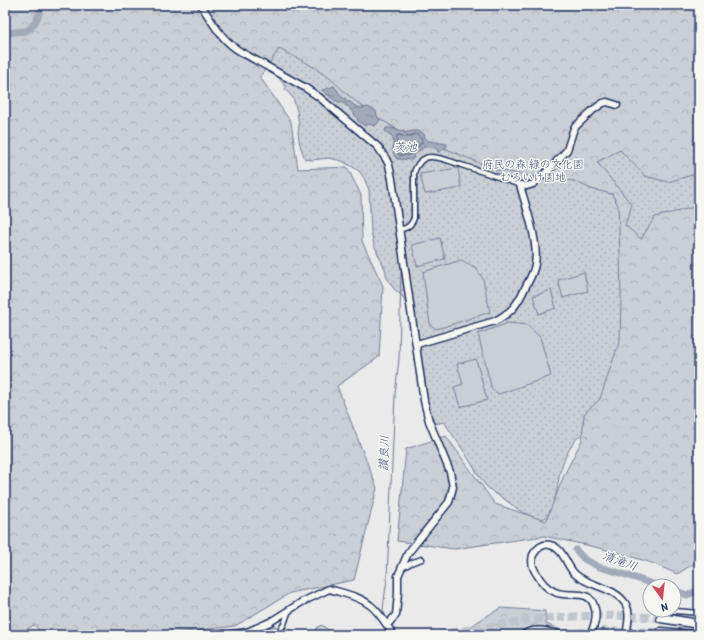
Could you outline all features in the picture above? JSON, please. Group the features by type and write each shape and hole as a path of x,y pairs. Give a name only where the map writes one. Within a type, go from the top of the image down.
{"highway":[{"path":"677,618 699,624"},
{"path":"661,632 692,635"}],"street":[{"path":"201,5 221,36 230,45 314,93 378,147 389,165 417,344 424,401 430,421 450,472 453,487 448,502 408,553 398,576 396,615 387,625"},
{"path":"399,230 412,224 414,218 414,173 421,161 425,158 432,157 446,160 520,185 528,186 533,184 551,168 567,150 574,128 593,110 607,102 617,105"},
{"path":"417,344 504,317 519,301 535,265 536,249 520,185"},
{"path":"590,635 596,616 595,606 592,600 580,594 559,594 551,590 532,567 534,554 537,549 542,546 555,546 575,574 589,583 614,593 625,603 629,611 626,635"},
{"path":"401,569 413,562 422,560"},
{"path":"226,635 247,632 270,622 302,602 329,589 355,596 370,604 393,635"},
{"path":"278,635 289,610"},
{"path":"682,613 699,613"},
{"path":"523,635 536,630 560,635"}],"green space":[{"path":"5,5 699,5 699,173 668,182 645,176 620,150 597,162 632,205 625,225 641,239 655,217 695,207 699,201 699,562 677,574 652,563 626,555 544,536 454,549 397,541 406,449 446,436 495,504 546,521 564,475 582,440 584,414 600,399 620,340 621,299 618,205 612,194 591,189 574,181 549,179 496,170 395,128 372,114 331,79 307,63 279,49 260,77 291,122 298,169 347,167 361,195 362,241 383,286 379,357 337,386 377,488 354,580 290,593 235,626 169,635 43,635 34,625 17,635 5,635"},
{"name":"府民の森 緑の文化園 むろいけ園地","path":"699,5 699,239 584,431 576,439 567,453 559,475 556,495 549,514 544,519 536,519 519,510 486,486 444,422 435,424 431,417 427,402 422,360 405,302 403,297 394,289 387,278 385,269 374,245 371,232 369,190 364,178 359,171 342,161 329,158 312,160 305,159 300,145 297,111 293,98 285,89 286,87 275,73 287,81 289,74 237,47"},
{"path":"458,168 461,188 425,194 420,174"},
{"path":"440,238 445,259 417,266 412,245"},
{"path":"461,260 476,268 483,279 490,312 437,329 430,325 423,272"},
{"path":"584,272 588,291 563,298 558,280"},
{"path":"551,290 556,308 539,314 533,296"},
{"path":"508,323 527,325 540,337 551,376 499,394 492,390 478,334"},
{"path":"476,359 487,400 460,407 454,387 463,384 457,364"},
{"path":"501,608 545,611 546,624 559,629 566,635 461,635 480,620"},
{"path":"321,625 336,635 314,635 317,628"},
{"path":"274,626 290,629 288,635 245,635"}],"water":[{"path":"334,86 342,97 357,107 368,107 376,111 380,120 377,124 374,126 367,124 365,126 358,121 349,107 336,101 322,90"},
{"name":"茨池","path":"386,128 393,128 406,133 417,131 424,134 425,138 429,141 447,144 447,146 440,152 438,152 436,148 424,147 415,154 412,160 397,159 393,151 393,137 385,131"}],"waterway":[{"path":"5,34 28,30 36,20 42,5"},
{"name":"讃良川","path":"385,617 383,609 387,578 395,395 399,359 401,271"},
{"name":"清滝川","path":"576,550 584,559 599,567 642,580"},
{"name":"清滝川","path":"682,593 687,595 695,592 699,594"}],"tunnel":[{"path":"439,635 537,619 579,616 642,617"},
{"path":"541,635 596,631 661,632"}]}
